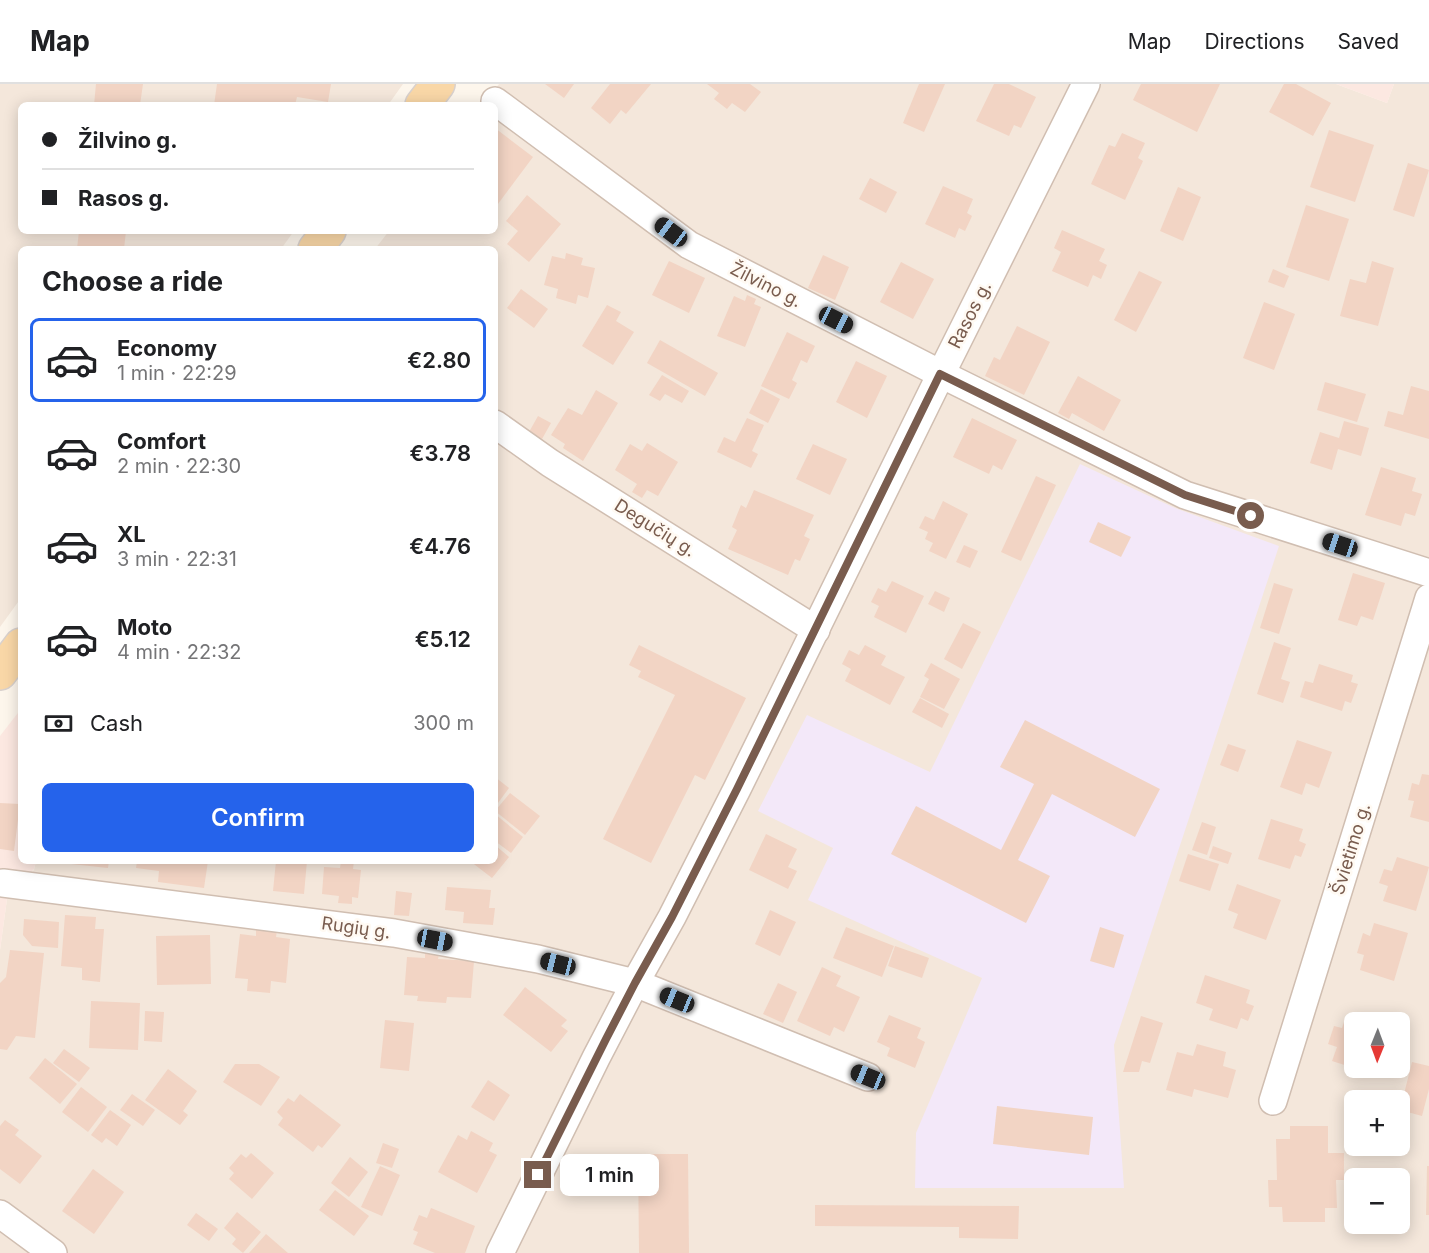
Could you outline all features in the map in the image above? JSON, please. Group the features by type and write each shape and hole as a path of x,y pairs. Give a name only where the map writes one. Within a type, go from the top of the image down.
{"main road":[{"path":"424,102 438,84"},
{"path":"317,246 327,234"},
{"path":"0,673 18,649"}],"street":[{"name":"Rasos g.","path":"500,1253 635,983 683,896 816,630 940,374 1086,84"},
{"name":"Žilvino g.","path":"498,103 688,245 940,374 1185,495 1429,573"},
{"name":"Degučių g.","path":"498,426 550,463 816,630"},
{"name":"Švietimo g.","path":"1273,1101 1429,598"},
{"name":"Rugių g.","path":"3,883 394,933 538,960 635,983 868,1077"},
{"path":"0,1214 53,1253"}],"shaded area":[{"path":"0,84 403,84 390,102 18,102 18,234 292,234 283,246 18,246 18,602 0,627"},
{"path":"499,84 1336,84 1387,103 1394,84 1429,84 1429,1253 0,1253 0,950 7,899 34,870 35,864 498,864 498,246 377,246 387,234 498,234 498,102 485,102"},
{"path":"1336,84 1394,84 1387,103"},
{"path":"1080,464 1175,508 1279,546 1114,1045 1124,1188 915,1188 916,1133 982,978 808,900 833,848 758,811 807,715 930,772"},
{"path":"18,713 18,864 35,864 34,869 7,899 0,950 0,736"}],"building":[{"path":"96,84 143,84 140,102 94,102"},
{"path":"217,84 331,84 328,102 297,97 296,102 214,102"},
{"path":"545,84 574,84 564,98"},
{"path":"610,84 651,84 626,114 621,110 610,124 591,108"},
{"path":"707,84 750,84 761,92 745,112 732,103 727,109 714,99 719,93"},
{"path":"919,84 945,84 924,132 903,123"},
{"path":"994,84 1009,84 1036,97 1021,128 1014,125 1009,136 976,121"},
{"path":"1141,84 1220,84 1197,132 1133,100"},
{"path":"1284,84 1296,84 1331,103 1313,136 1269,112"},
{"path":"498,130 533,157 498,204"},
{"path":"1329,130 1374,145 1355,202 1310,187"},
{"path":"1122,133 1145,143 1138,158 1143,161 1125,200 1091,184 1109,145 1115,147"},
{"path":"1408,163 1429,170 1414,217 1393,210"},
{"path":"870,178 897,192 886,213 859,199"},
{"path":"943,186 973,199 967,213 972,216 965,231 959,228 955,238 925,224"},
{"path":"1178,187 1201,197 1183,241 1160,231"},
{"path":"527,195 561,224 529,262 507,244 518,231 506,221"},
{"path":"1306,205 1349,219 1329,281 1286,267"},
{"path":"1062,230 1105,249 1099,261 1107,265 1101,279 1093,275 1088,287 1052,271 1061,252 1054,248"},
{"path":"79,234 126,234 124,246 77,246"},
{"path":"566,253 583,258 581,265 595,268 588,298 578,295 576,304 556,298 558,289 544,285 552,256 565,259"},
{"path":"823,255 849,267 835,300 808,288"},
{"path":"669,261 705,278 689,313 652,295"},
{"path":"1372,261 1394,268 1378,326 1340,316 1350,279 1366,283"},
{"path":"901,262 934,279 913,319 880,302"},
{"path":"1273,269 1289,276 1284,288 1268,282"},
{"path":"1139,271 1162,282 1136,332 1114,320"},
{"path":"521,289 548,309 534,328 507,308"},
{"path":"747,295 756,299 754,304 761,307 745,347 717,336 734,296 745,301"},
{"path":"1264,302 1295,314 1274,370 1243,358"},
{"path":"607,305 621,312 616,321 634,332 613,365 582,346"},
{"path":"1017,326 1050,342 1024,395 985,376 994,357 1000,360"},
{"path":"787,332 815,346 807,363 801,360 792,380 797,383 789,399 761,386"},
{"path":"660,340 718,373 705,396 647,363"},
{"path":"856,361 887,376 867,418 836,402"},
{"path":"662,375 689,391 682,403 665,394 660,401 649,395"},
{"path":"1078,376 1121,400 1104,431 1072,413 1069,419 1058,413"},
{"path":"1325,382 1366,394 1357,422 1317,410"},
{"path":"1411,386 1429,391 1429,439 1384,426 1388,411 1403,415"},
{"path":"761,389 780,399 768,423 749,413"},
{"path":"596,390 618,403 583,461 563,448 565,444 551,435 568,408 582,415"},
{"path":"538,416 551,423 542,439 529,432"},
{"path":"747,418 764,425 752,451 758,454 751,468 717,452 724,437 735,442"},
{"path":"972,418 1017,440 1002,470 993,465 989,474 953,457"},
{"path":"1344,421 1369,428 1361,456 1338,449 1332,470 1310,463 1320,432 1339,438"},
{"path":"647,443 678,462 658,496 647,490 642,498 632,492 637,484 615,470 630,444 642,451"},
{"path":"813,444 847,459 830,495 796,479"},
{"path":"1381,467 1416,478 1412,491 1422,494 1415,516 1405,513 1401,526 1365,515"},
{"path":"1036,476 1056,485 1021,561 1001,552"},
{"path":"754,490 814,515 804,536 810,539 800,561 795,559 788,575 728,549 737,530 732,527 741,505 746,508"},
{"path":"943,501 968,514 946,559 929,551 933,543 925,539 928,532 919,528 925,516 934,520"},
{"path":"1098,522 1131,537 1121,557 1089,542"},
{"path":"964,545 978,551 970,568 956,562"},
{"path":"1353,573 1385,583 1373,620 1361,616 1357,626 1338,620"},
{"path":"892,581 924,596 906,633 874,617 879,606 871,602 878,588 886,592"},
{"path":"1274,583 1293,589 1279,634 1260,628"},
{"path":"935,591 950,598 944,612 928,604"},
{"path":"963,623 981,632 962,669 944,659"},
{"path":"1274,642 1291,648 1281,679 1290,682 1283,703 1257,694"},
{"path":"639,645 746,698 705,780 695,775 651,863 603,839 675,695 638,677 641,671 629,665"},
{"path":"865,645 886,656 881,665 905,677 890,705 845,681 851,669 842,664 849,650 859,655"},
{"path":"931,663 960,679 944,709 920,697 929,679 924,676"},
{"path":"1319,664 1353,675 1351,682 1358,684 1351,703 1345,701 1342,711 1300,697 1305,681 1313,683"},
{"path":"920,698 949,714 942,728 912,712"},
{"path":"1025,720 1160,789 1135,837 1052,794 1018,860 1050,876 1026,923 891,854 916,806 1001,850 1034,784 1000,767"},
{"path":"1297,740 1332,752 1319,788 1306,783 1302,795 1280,787"},
{"path":"1228,744 1246,750 1238,772 1220,765"},
{"path":"1422,774 1429,775 1429,822 1410,817 1414,801 1408,800 1412,783 1419,785"},
{"path":"498,779 509,788 498,803"},
{"path":"510,793 540,816 525,835 498,813 498,807"},
{"path":"0,803 18,804 14,851 0,849"},
{"path":"498,816 523,837 511,853 498,843"},
{"path":"1271,819 1303,829 1299,841 1306,844 1301,857 1295,855 1290,869 1258,859"},
{"path":"1202,822 1216,827 1207,855 1192,850"},
{"path":"766,834 797,849 788,867 797,871 788,889 749,870"},
{"path":"1213,846 1232,853 1228,864 1209,858"},
{"path":"498,848 509,857 492,878 474,864 498,864"},
{"path":"1188,854 1219,864 1210,891 1179,881"},
{"path":"1397,857 1429,867 1416,911 1383,901 1388,886 1379,883 1384,869 1392,871"},
{"path":"71,864 109,864 108,868"},
{"path":"137,864 208,864 204,888 158,882 159,871 136,868"},
{"path":"276,864 307,864 304,894 273,891"},
{"path":"341,864 354,864 353,869 361,870 358,898 352,897 352,904 338,903 339,896 322,894 324,867 340,868"},
{"path":"1237,884 1281,900 1266,940 1233,928 1238,914 1228,910"},
{"path":"447,887 491,890 489,908 495,908 493,925 463,923 464,912 445,910"},
{"path":"396,891 412,893 409,916 394,915"},
{"path":"770,910 796,922 780,956 755,944"},
{"path":"65,915 96,917 95,929 104,929 100,982 82,980 82,968 61,966"},
{"path":"24,919 59,922 58,948 32,946 23,935"},
{"path":"1374,923 1408,933 1394,981 1360,970 1364,955 1357,953 1363,933 1370,936"},
{"path":"846,927 894,946 882,977 833,958"},
{"path":"1100,927 1124,935 1114,968 1090,961"},
{"path":"256,928 277,930 276,937 290,939 286,983 271,981 270,993 247,991 248,979 235,978 240,934 256,936"},
{"path":"210,935 211,984 157,985 156,936"},
{"path":"895,946 929,958 922,978 888,966"},
{"path":"10,950 44,953 35,1038 16,1036 7,1050 0,1049 0,983 6,977"},
{"path":"425,953 439,954 438,959 474,961 471,998 447,997 446,1003 417,1001 418,996 404,995 407,957 425,958"},
{"path":"822,967 841,976 836,986 860,997 844,1032 834,1027 830,1036 797,1021"},
{"path":"1205,975 1250,990 1246,1003 1254,1006 1248,1021 1241,1018 1237,1029 1209,1020 1213,1009 1196,1003"},
{"path":"778,983 797,992 783,1023 763,1014"},
{"path":"525,987 567,1020 561,1026 568,1031 551,1052 503,1015"},
{"path":"91,1001 140,1003 138,1050 89,1048"},
{"path":"145,1011 164,1012 162,1042 144,1041"},
{"path":"889,1015 921,1028 917,1038 925,1042 915,1068 887,1056 890,1048 877,1042"},
{"path":"1141,1016 1163,1023 1150,1063 1142,1061 1139,1072 1123,1072"},
{"path":"385,1020 414,1023 409,1071 380,1068"},
{"path":"1344,1022 1344,1065 1332,1061 1337,1047 1328,1044 1334,1026 1342,1028"},
{"path":"1197,1044 1226,1052 1223,1066 1236,1070 1228,1098 1194,1089 1192,1097 1166,1090 1177,1052 1193,1056"},
{"path":"64,1049 90,1068 79,1082 53,1063"},
{"path":"45,1058 77,1084 60,1104 29,1078"},
{"path":"1412,1062 1429,1066 1429,1089 1422,1116 1410,1113 1410,1090 1405,1090 1408,1078 1410,1078"},
{"path":"235,1064 259,1064 280,1077 261,1106 223,1082"},
{"path":"168,1069 197,1091 183,1111 188,1115 180,1125 145,1100"},
{"path":"488,1080 510,1095 494,1121 471,1107"},
{"path":"81,1087 107,1107 88,1132 62,1112"},
{"path":"132,1094 155,1110 143,1126 120,1110"},
{"path":"300,1094 341,1125 322,1148 318,1145 313,1152 278,1125 283,1118 277,1112 288,1098 294,1102"},
{"path":"997,1106 1093,1117 1089,1155 993,1144"},
{"path":"110,1110 131,1125 117,1146 106,1138 102,1143 91,1135"},
{"path":"5,1120 19,1130 15,1135 42,1156 20,1184 0,1169 0,1126"},
{"path":"1290,1126 1328,1126 1328,1153 1344,1153 1344,1180 1336,1180 1337,1208 1325,1208 1325,1222 1283,1222 1282,1207 1269,1207 1268,1180 1277,1180 1276,1139 1290,1139"},
{"path":"471,1131 493,1143 489,1151 497,1155 477,1193 438,1172 458,1135 467,1140"},
{"path":"383,1143 399,1149 392,1168 376,1163"},
{"path":"251,1153 274,1173 252,1199 229,1179 234,1173 229,1168 241,1154 246,1158"},
{"path":"638,1154 688,1154 689,1253 639,1253"},
{"path":"350,1157 368,1172 349,1197 331,1183"},
{"path":"380,1166 400,1175 382,1216 361,1207"},
{"path":"1427,1166 1429,1166 1429,1215 1426,1215"},
{"path":"93,1169 124,1192 94,1234 62,1211"},
{"path":"335,1190 369,1216 354,1236 319,1210"},
{"path":"815,1205 1019,1206 1018,1239 959,1238 959,1227 815,1226"},
{"path":"431,1208 475,1226 465,1253 435,1253 413,1244 418,1232 413,1230 419,1215 427,1218"},
{"path":"237,1212 261,1232 243,1253 232,1244 236,1239 224,1228"},
{"path":"196,1213 218,1229 209,1241 187,1225"},
{"path":"266,1234 288,1253 249,1253"}],"route":[{"path":"538,1175 606,1039 672,917 737,789 940,374 1185,495 1251,516"}]}
